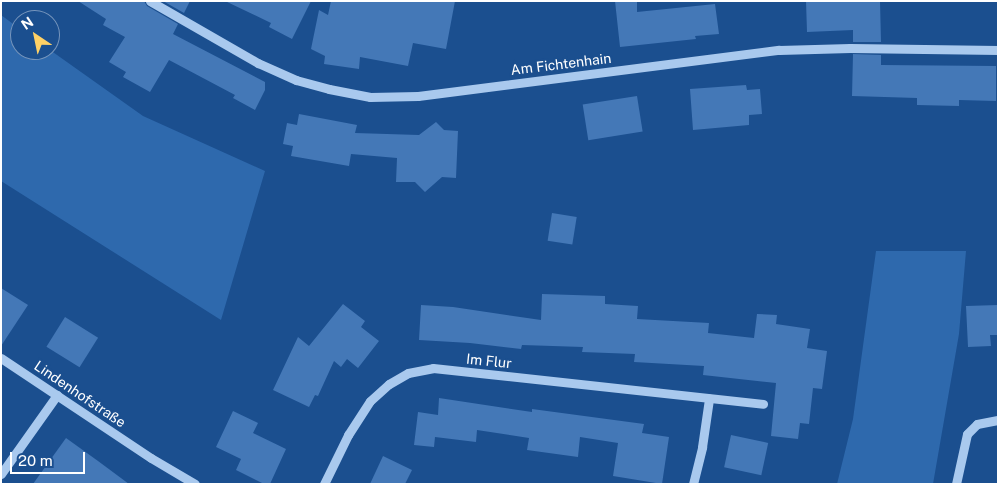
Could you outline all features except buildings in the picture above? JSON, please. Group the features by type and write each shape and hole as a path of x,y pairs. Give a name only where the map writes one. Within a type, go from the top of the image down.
{"street":[{"name":"Am Fichtenhain","path":"150,1 258,63 296,80 370,97 418,96 780,50 850,48 998,50"},
{"name":"Lindenhofstraße","path":"1,358 150,458 195,484"},
{"name":"Im Flur","path":"324,484 348,435 370,401 389,384 408,373 433,368 763,404"},
{"path":"1,474 57,395"},
{"path":"693,484 702,447 709,399"},
{"path":"956,484 967,434 977,424 998,420"}],"shaded area":[{"path":"1,15 10,22 10,60 60,60 60,57 143,116 265,171 221,320 1,181"},
{"path":"876,251 966,251 959,334 933,484 837,484 853,419"}]}
